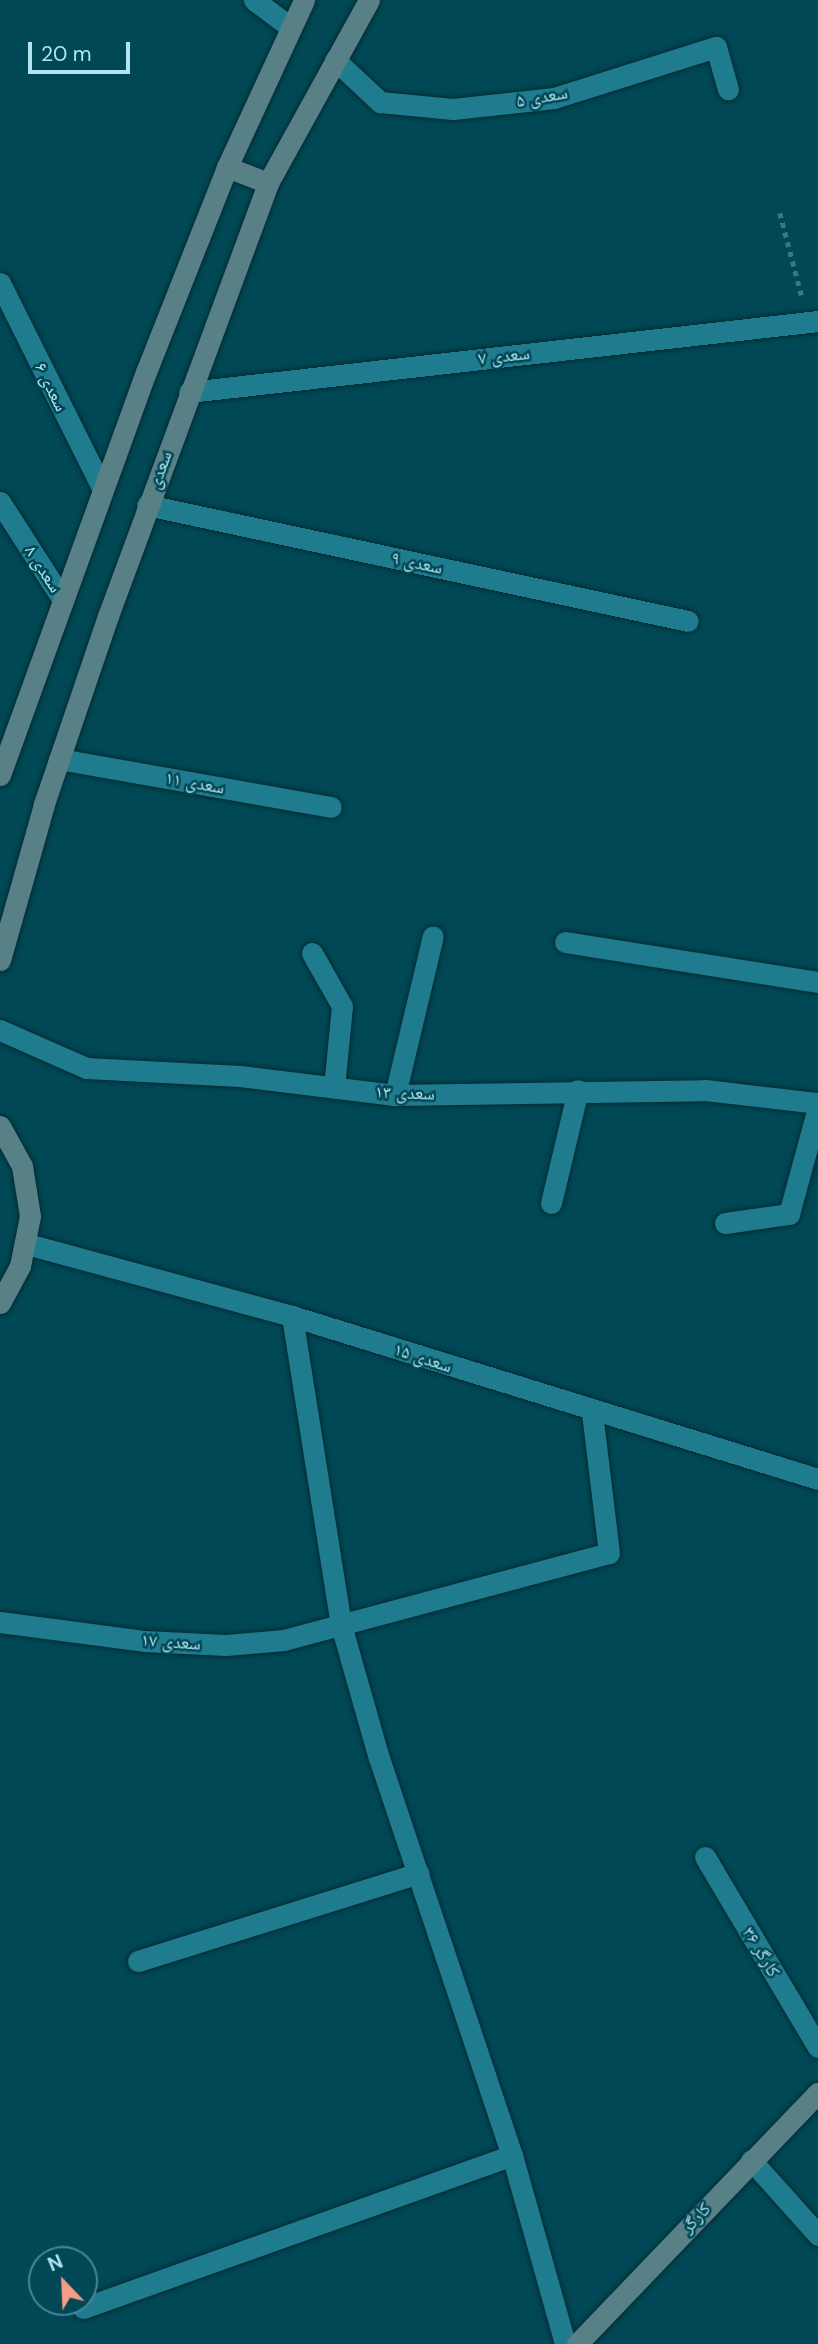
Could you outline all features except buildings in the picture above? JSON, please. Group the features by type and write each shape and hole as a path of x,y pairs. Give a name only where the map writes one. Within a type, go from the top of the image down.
{"main road":[{"path":"0,774 103,490 228,167 289,26 304,0"},
{"name":"سعدی","path":"0,960 59,759 147,505 268,183 369,0"},
{"path":"228,167 268,183"},
{"path":"0,1126 17,1153 27,1186 27,1244 17,1275 0,1303"},
{"name":"کارگر","path":"577,2344 818,2093"}],"street":[{"path":"254,0 289,26"},
{"name":"سعدی ۵","path":"335,60 380,102 453,109 554,98 716,47 728,89"},
{"name":"سعدی ۶","path":"0,283 103,490"},
{"name":"سعدی ۷","path":"189,392 813,321"},
{"name":"سعدی ۸","path":"0,502 63,600"},
{"name":"سعدی ۹","path":"147,505 688,621"},
{"name":"سعدی ۱۱","path":"59,759 331,807"},
{"path":"395,1095 433,936"},
{"path":"565,942 818,982"},
{"path":"312,953 342,1006 334,1088"},
{"name":"سعدی ۱۳","path":"0,1030 86,1068 240,1076 395,1095 705,1090 818,1105"},
{"path":"551,1203 578,1090"},
{"path":"725,1223 789,1214 818,1105"},
{"name":"سعدی ۱۵","path":"27,1244 292,1316 592,1413 818,1479"},
{"path":"292,1316 341,1625 418,1873 512,2155 565,2344"},
{"name":"سعدی ۱۷","path":"0,1622 144,1641 226,1645 284,1640 609,1553 592,1413"},
{"name":"کارگر ۳۶","path":"705,1857 818,2047"},
{"path":"138,1961 418,1873"},
{"path":"98,2303 512,2155"},
{"path":"751,2160 818,2235"}],"path":[{"path":"780,213 813,321"}]}
